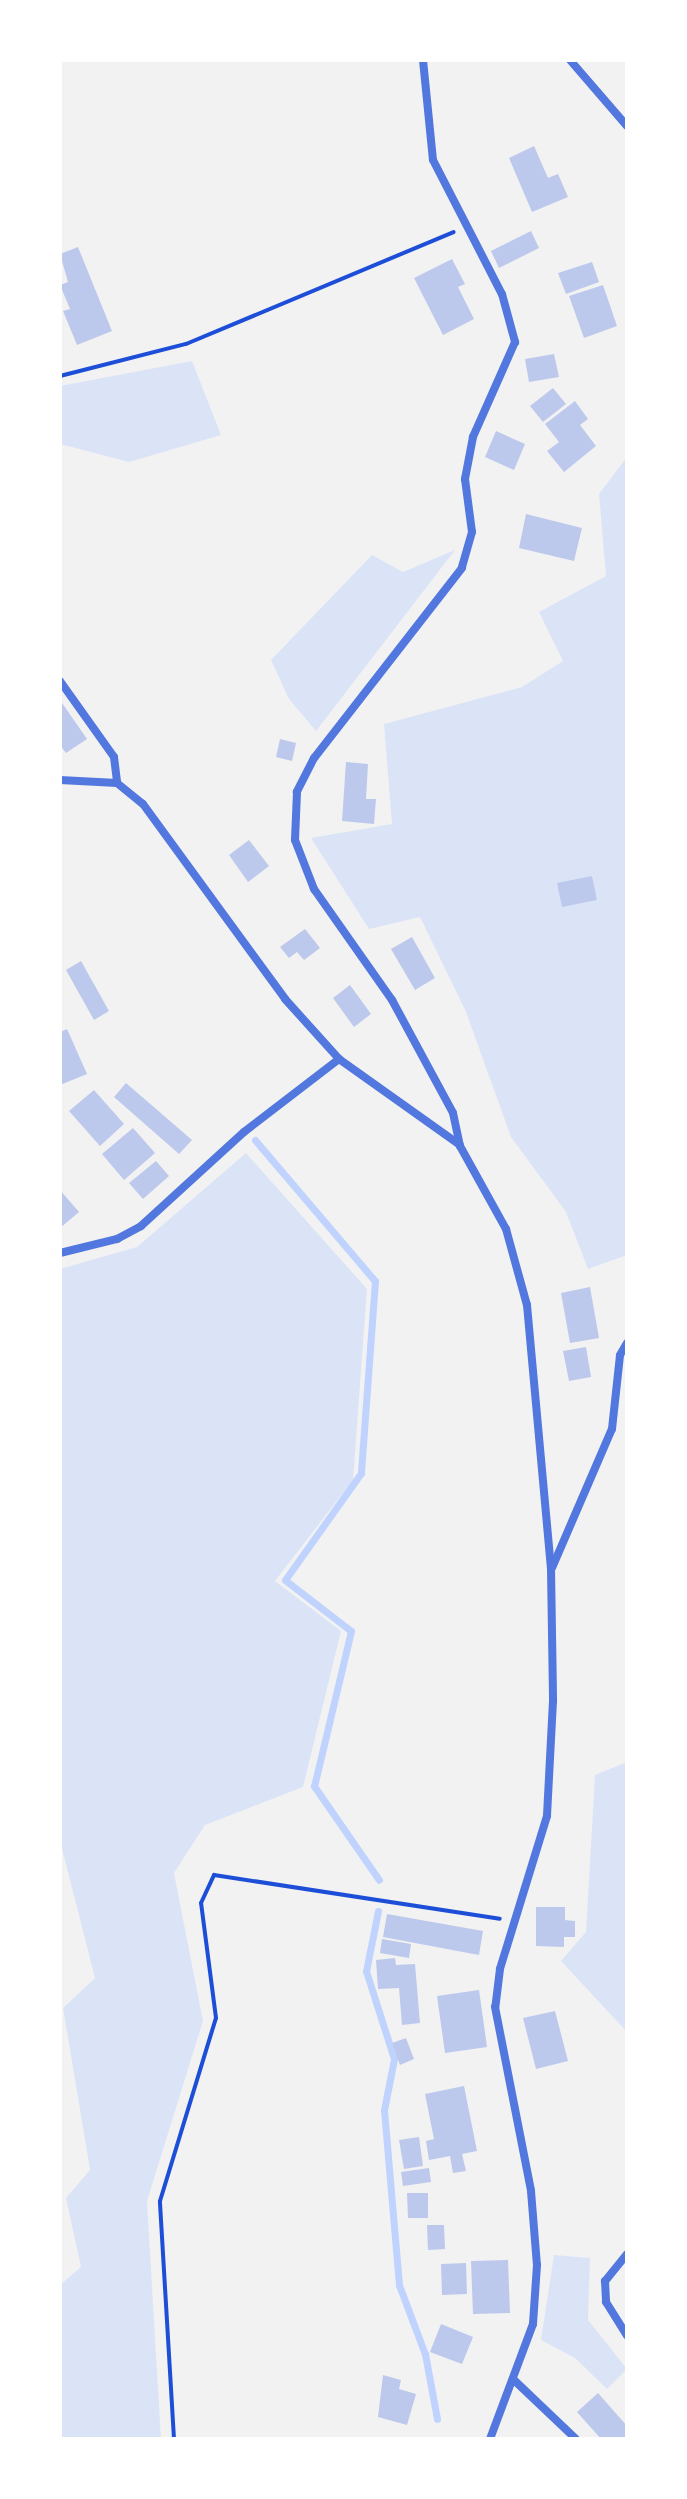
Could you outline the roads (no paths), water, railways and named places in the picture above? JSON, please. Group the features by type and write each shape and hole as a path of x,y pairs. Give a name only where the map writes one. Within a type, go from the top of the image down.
{"street":[{"path":"423,60 433,160 464,228 502,294 515,342 473,437 465,479 472,532 462,568 314,758 297,792 295,840 314,889 392,1000 453,1113 460,1146 506,1229 527,1305 551,1569 553,1701 547,1816 514,1921 495,2007 531,2191 537,2265 533,2324 515,2381 490,2439"},
{"path":"570,60 627,126"},
{"path":"60,681 114,757 117,783"},
{"path":"60,780 117,783 143,804 285,999 339,1059 460,1146"},
{"path":"60,1253 117,1239 141,1226 244,1132 339,1059"},
{"path":"551,1569 612,1429 620,1355 627,1343"},
{"path":"627,2254 605,2281 606,2302 627,2336"},
{"path":"515,2381 576,2439"}],"waterway":[{"path":"255,1140 375,1281 361,1473 285,1580 351,1631 314,1786 379,1880"},
{"path":"378,1911 366,1971 394,2059 384,2110 399,2285 425,2354 437,2419"}]}
